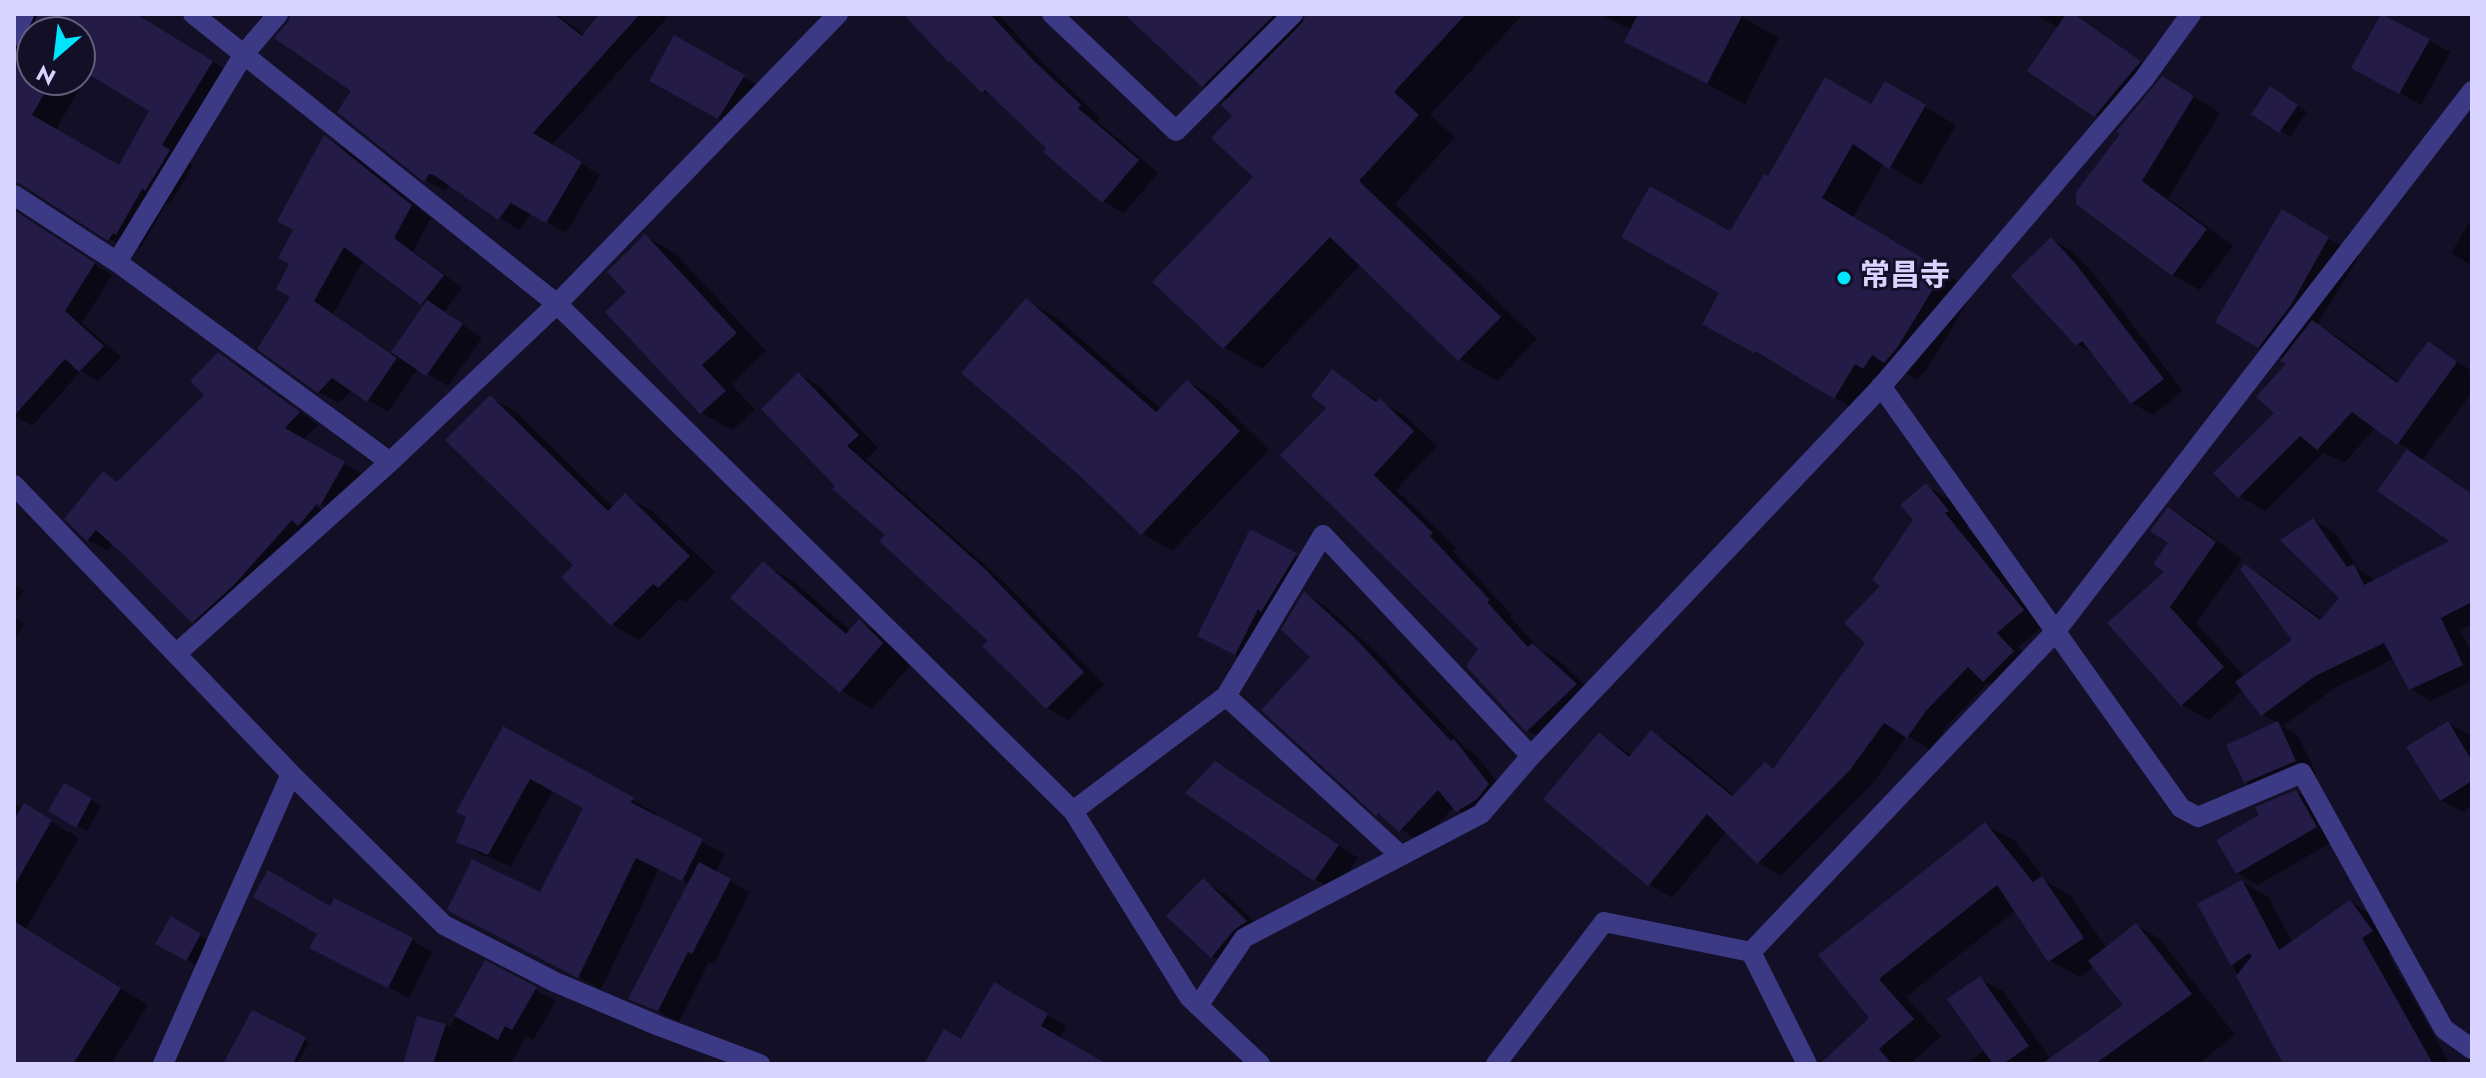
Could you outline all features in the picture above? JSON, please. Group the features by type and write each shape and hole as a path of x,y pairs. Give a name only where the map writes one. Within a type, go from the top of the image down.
{"street":[{"path":"14,36 24,14"},
{"path":"193,14 557,304 1073,811 1189,997 1260,1064"},
{"path":"117,262 244,54 278,14"},
{"path":"176,654 390,462 557,304 838,14"},
{"path":"1052,14 1176,131 1293,14"},
{"path":"1198,1006 1244,938 1481,814 1531,756 1881,386 2143,80 2191,14"},
{"path":"1751,952 2056,631 2472,91"},
{"path":"14,195 117,262 390,462"},
{"path":"1881,386 2181,808 2198,817 2302,773 2444,1029 2472,1049"},
{"path":"14,485 291,774 444,925 555,982 760,1064"},
{"path":"1073,811 1226,696 1323,535 1531,756"},
{"path":"1226,696 1401,856"},
{"path":"163,1064 291,774"},
{"path":"1496,1064 1604,922 1751,952"},
{"path":"1751,952 1807,1064"}],"building":[{"path":"38,14 136,14 213,61 162,145 170,150 145,191 142,189 116,235 113,233 108,241 14,182 16,55 16,96 43,96 32,115 119,165 149,111 96,79 96,16"},
{"path":"291,14 554,14 582,36 599,14 640,14 533,133 582,162 546,223 511,203 498,220 434,175 429,174 424,182 337,112 351,91 274,38"},
{"path":"903,14 990,14 1081,105 1078,108 1139,160 1102,203 1043,152 1046,148 985,90 982,93 948,62"},
{"path":"1124,14 1275,14 1202,87"},
{"path":"1306,14 1466,14 1394,92 1419,115 1359,181 1501,317 1458,361 1330,237 1223,349 1152,282 1253,177 1211,138 1232,116 1221,105 1302,23"},
{"path":"1638,14 1743,14 1707,84 1624,42"},
{"path":"2066,14 2074,14 2141,61 2094,117 2027,71"},
{"path":"2381,14 2430,39 2399,94 2351,68"},
{"path":"674,35 745,75 718,119 649,81"},
{"path":"2162,76 2194,96 2142,181 2207,229 2172,276 2076,204 2076,192 2120,134 2116,132"},
{"path":"1825,77 1871,104 1885,81 1926,105 1889,169 1853,144 1822,198 1944,271 1897,348 1884,363 1872,355 1863,369 1855,364 1834,399 1755,351 1702,324 1719,293 1621,237 1650,186 1730,231 1764,174 1768,176"},
{"path":"2270,86 2298,105 2279,133 2251,114"},
{"path":"324,135 412,205 394,238 444,275 421,305 344,247 314,301 397,358 367,402 332,378 318,393 257,349 290,297 276,289 289,264 278,258 293,230 277,221"},
{"path":"2282,209 2329,237 2291,305 2258,348 2215,322"},
{"path":"14,210 95,263 65,311 104,346 79,372 65,359 14,416"},
{"path":"645,234 737,333 702,365 726,391 700,414 605,312 626,292 607,272"},
{"path":"2051,237 2075,263 2164,379 2131,404 2082,341 2076,346 2011,276"},
{"path":"1026,298 1156,412 1187,380 1240,431 1141,535 1078,474 961,373"},
{"path":"427,300 463,324 426,376 391,352"},
{"path":"2312,320 2397,383 2428,341 2457,362 2397,445 2352,412 2317,450 2300,436 2238,498 2213,473 2274,413 2256,397 2286,364 2280,361"},
{"path":"218,352 300,412 285,428 345,462 320,506 317,504 298,526 292,520 233,586 192,623 96,530 87,541 64,519 103,471 117,482 204,395 190,381"},
{"path":"1332,369 1376,402 1379,398 1414,431 1374,475 1433,533 1430,536 1490,600 1487,602 1528,647 1532,643 1577,684 1526,732 1466,666 1478,649 1280,455 1326,408 1311,396"},
{"path":"798,372 859,435 847,446 985,569 1084,672 1046,709 982,646 988,641 879,541 885,535 832,489 835,486 761,409"},
{"path":"490,395 608,511 625,493 690,556 658,588 653,584 611,626 561,577 573,565 445,440"},
{"path":"2407,449 2472,494 2472,602 2441,618 2463,665 2409,690 2384,643 2315,676 2261,716 2235,682 2292,640 2240,569 2245,564 2320,620 2339,598 2280,540 2313,518 2347,567 2354,564 2364,585 2449,541 2377,491"},
{"path":"1926,483 1949,511 1945,513 2024,610 1997,633 2014,651 1983,682 1968,667 1926,711 1907,738 1884,723 1850,770 1757,864 1707,814 1648,886 1543,799 1599,732 1629,757 1651,730 1732,796 1765,762 1773,769 1865,643 1844,623 1880,586 1872,580 1913,520 1900,505"},
{"path":"2168,507 2216,542 2170,607 2224,667 2181,706 2107,623 2164,572 2153,564 2168,543 2150,531"},
{"path":"1250,529 1297,553 1261,612 1258,609 1235,655 1197,636"},
{"path":"763,561 846,634 859,619 883,643 840,693 730,598"},
{"path":"1304,591 1355,638 1451,741 1454,739 1489,784 1477,799 1456,812 1438,790 1399,832 1378,813 1376,816 1261,710 1310,657 1281,630"},
{"path":"2278,721 2296,761 2244,783 2226,745"},
{"path":"2448,721 2472,761 2472,781 2440,801 2406,747"},
{"path":"503,726 635,798 630,802 703,839 682,881 636,858 578,978 447,910 472,859 540,892 583,808 530,779 488,855 456,842 466,817 456,812"},
{"path":"1215,761 1339,845 1314,881 1185,793"},
{"path":"64,783 92,798 76,828 48,811"},
{"path":"2296,790 2317,827 2236,874 2216,840 2259,815 2255,807"},
{"path":"24,803 52,820 14,886 14,820"},
{"path":"1985,822 2033,882 2042,876 2084,938 2048,962 1997,885 1879,979 1914,1019 1879,1049 1892,1064 1820,1064 1869,1018 1818,955"},
{"path":"699,862 731,879 658,1011 628,999"},
{"path":"268,870 330,906 334,898 413,938 388,988 309,948 317,934 253,897"},
{"path":"1203,878 1247,921 1234,930 1211,958 1166,916"},
{"path":"2242,880 2279,950 2350,900 2373,931 2362,938 2433,1064 2283,1064 2236,976 2252,956 2249,953 2231,966 2197,904"},
{"path":"171,916 201,934 186,961 155,944"},
{"path":"14,921 121,988 73,1064 14,1064"},
{"path":"2136,923 2192,994 2095,1064 2042,1064 2123,1005 2088,961"},
{"path":"485,960 537,987 512,1030 505,1026 498,1040 454,1016"},
{"path":"1980,976 2029,1046 2003,1064 1993,1064 1947,999"},
{"path":"994,982 1048,1014 1041,1026 1107,1064 924,1064 944,1029 961,1039"},
{"path":"252,1010 306,1037 293,1064 223,1064"},
{"path":"417,1016 446,1024 433,1064 403,1064"}],"place":[{"name":"常昌寺","path":"1844,278"}]}
